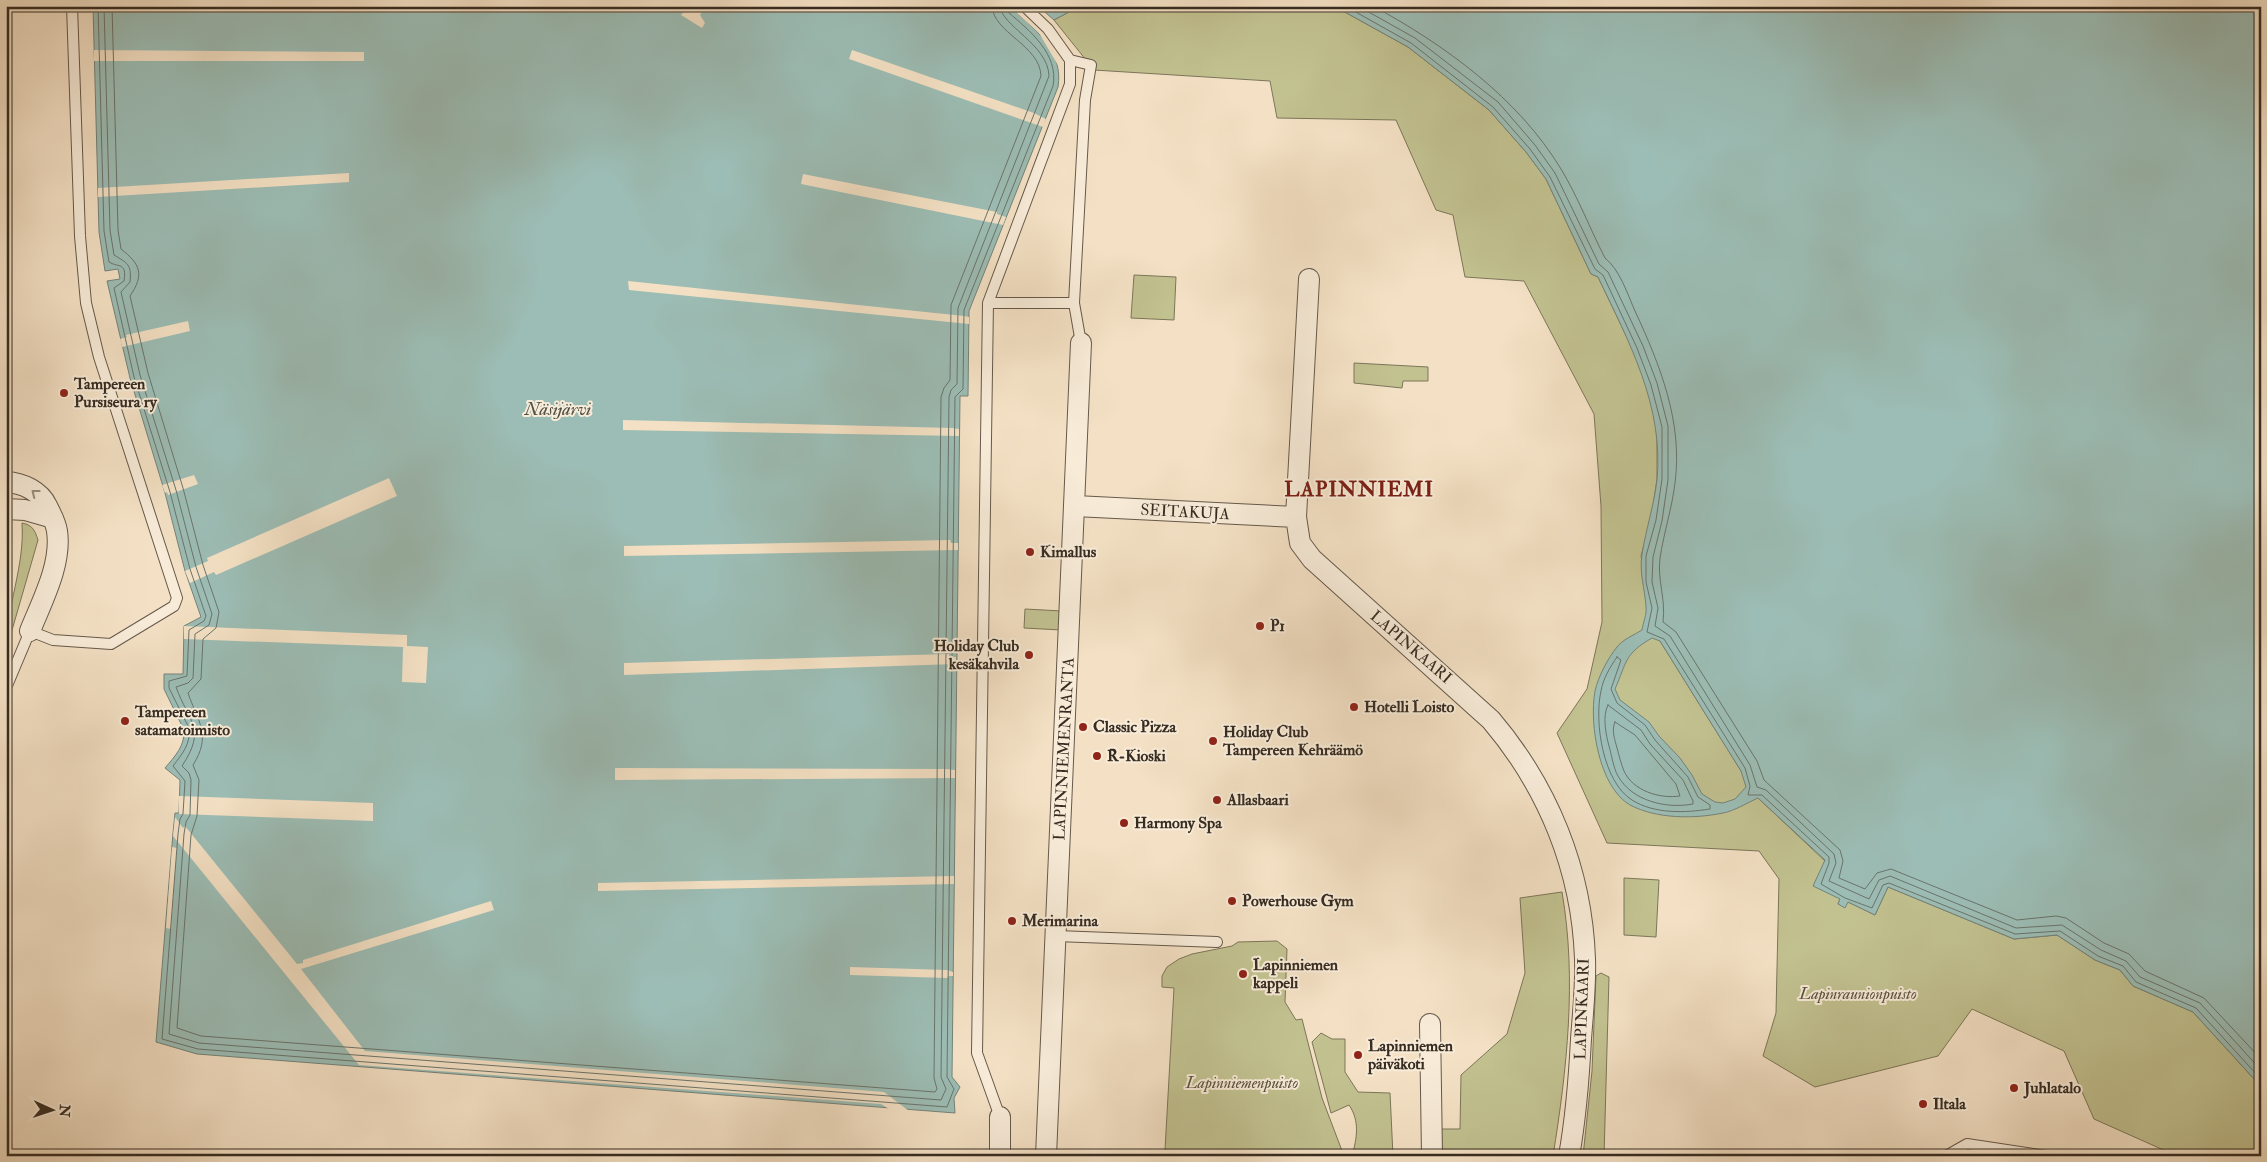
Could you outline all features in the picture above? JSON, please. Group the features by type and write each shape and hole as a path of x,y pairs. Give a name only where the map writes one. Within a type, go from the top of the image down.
{"street":[{"name":"LAPINKAARI","path":"1309,279 1296,517 1298,534 1305,552 1491,720 1515,748 1546,800 1565,850 1572,878 1585,958 1578,1084 1569,1156"},
{"name":"LAPINNIEMENRANTA","path":"1046,1156 1081,343"},
{"path":"6,482 22,485 35,491 46,503 57,531 54,565 30,631"},
{"name":"SEITAKUJA","path":"1075,506 1296,517"},
{"path":"6,509 25,510 53,518"},
{"path":"1430,1024 1432,1156"},
{"path":"1000,1117 1000,1156"}],"lane":[{"path":"6,688 30,631 53,640 111,644 174,606 177,598 99,357 86,303 80,236 72,6"},
{"path":"1000,1117 977,1053 988,303 1070,84 1070,60 1048,29 1024,6"},
{"path":"1070,60 1090,65 1085,100 1074,303 1081,343"},
{"path":"988,303 1074,303"},
{"path":"1056,936 1218,942"},
{"path":"1946,1156 1967,1144 2046,1156"}],"green space":[{"name":"Lapinraunionpuisto","path":"1080,6 1334,6 1408,47 1489,110 1526,152 1546,179 1591,274 1598,277 1633,350 1647,387 1657,428 1657,479 1651,519 1641,556 1660,641 1758,798 1825,861 1840,899 1838,904 1848,902 1875,915 1888,887 2014,939 2057,935 2095,960 2120,970 2133,986 2193,1012 2255,1080 2261,1096 2261,1156 2177,1156 2094,1119 2064,1051 1972,1009 1938,1056 1815,1087 1763,1056 1776,1013 1779,879 1759,851 1607,843 1557,733 1587,689 1602,622 1601,506 1594,414 1524,281 1465,277 1453,215 1436,210 1396,120 1277,118 1270,81 1094,70 1054,20"},
{"path":"1134,275 1176,277 1174,320 1131,318"},
{"path":"1354,363 1428,367 1428,381 1403,381 1402,388 1354,383"},
{"path":"22,523 29,525 33,529 38,540 6,651 9,618 21,555"},
{"path":"1025,609 1062,611 1061,630 1024,628"},
{"path":"1624,878 1659,880 1656,937 1624,935"},
{"path":"1562,892 1569,958 1568,1024 1566,1057 1553,1156 1441,1156 1440,1129 1460,1129 1461,1075 1507,1034 1525,973 1520,898"},
{"name":"Lapinniemenpuisto","path":"1277,941 1287,949 1285,1002 1296,1020 1302,1019 1322,1098 1344,1156 1170,1156 1171,1151 1165,1150 1174,988 1162,987 1162,976 1167,967 1179,959 1192,954 1232,946 1238,942"},
{"path":"1601,973 1609,977 1604,1156 1583,1156 1592,1071 1596,976"},
{"path":"1321,1033 1332,1039 1345,1039 1345,1072 1358,1092 1390,1093 1393,1156 1352,1156 1356,1136 1355,1117 1349,1105 1331,1113 1312,1042"}],"water":[{"name":"Näsijärvi","path":"93,6 1009,6 1045,41 1052,51 1056,62 1059,74 1058,87 969,311 968,396 960,396 952,1077 960,1087 954,1098 955,1113 197,1054 156,1042 175,813 179,813 180,780 165,768 179,750 184,736 184,730 164,689 164,674 183,674 184,626 201,617 185,571 165,493 130,378 107,281 120,279 118,269 105,271 99,232"},
{"path":"1038,6 1080,6 1054,20"},
{"path":"1334,6 2261,6 2261,1096 2255,1080 2193,1012 2133,986 2120,970 2095,960 2057,935 2014,939 1888,887 1875,915 1848,902 1845,908 1838,904 1840,899 1813,886 1825,860 1758,798 1727,812 1688,817 1664,815 1641,810 1630,805 1619,796 1604,770 1595,737 1595,691 1601,674 1614,651 1619,644 1642,630 1645,616 1646,607 1641,561 1656,489 1658,453 1650,400 1632,350 1598,277 1591,274 1546,179 1526,152 1489,110 1408,47","holes":["1652,638 1660,641 1741,771 1746,787 1735,799 1723,803 1715,802 1702,794 1680,758 1659,736 1649,722 1620,700 1615,689 1631,654"]}],"pier":[{"path":"699,6 706,6 700,15 705,23 702,28 681,15 685,10 695,12"},
{"path":"1009,6 1013,6 1041,31 1061,66 1059,67 1039,33"},
{"path":"94,50 364,52 364,61 94,61"},
{"path":"852,50 1034,113 1046,119 1043,127 849,59"},
{"path":"349,173 349,182 98,197 98,188"},
{"path":"803,174 997,212 997,214 1006,217 1003,225 801,184"},
{"path":"628,281 964,316 969,317 969,324 629,290"},
{"path":"188,321 190,331 122,347 120,339 127,337 126,335"},
{"path":"623,420 953,428 959,429 959,436 623,430"},
{"path":"194,475 198,484 168,495 167,492 165,493 162,485"},
{"path":"389,478 397,496 216,575 214,572 190,583 185,571 208,561 207,558"},
{"path":"950,540 951,543 958,543 958,550 624,556 624,546"},
{"path":"184,626 407,635 407,646 428,647 426,683 402,682 403,647 184,639"},
{"path":"949,654 949,657 956,657 956,664 624,675 624,663"},
{"path":"615,768 946,769 955,770 955,778 615,780"},
{"path":"179,796 373,803 373,821 179,814"},
{"path":"175,817 183,828 185,826 297,964 303,963 303,960 491,901 494,910 301,969 365,1051 884,1092 909,1111 889,1109 881,1104 359,1065 173,836"},
{"path":"172,847 177,848 171,929 166,928"},
{"path":"954,876 954,884 598,891 598,883"},
{"path":"850,967 947,970 953,972 953,976 948,976 947,978 850,975"}],"place":[{"name":"Tampereen Pursiseura ry","path":"64,393"},
{"name":"Kimallus","path":"1030,552"},
{"name":"P1","path":"1260,626"},
{"name":"Holiday Club kesäkahvila","path":"1029,655"},
{"name":"Hotelli Loisto","path":"1354,707"},
{"name":"Tampereen satamatoimisto","path":"125,721"},
{"name":"Classic Pizza","path":"1083,727"},
{"name":"Holiday Club Tampereen Kehräämö","path":"1213,741"},
{"name":"R-Kioski","path":"1097,756"},
{"name":"Allasbaari","path":"1217,800"},
{"name":"Harmony Spa","path":"1124,823"},
{"name":"Powerhouse Gym","path":"1232,901"},
{"name":"Merimarina","path":"1012,921"},
{"name":"Lapinniemen kappeli","path":"1243,974"},
{"name":"Lapinniemen päiväkoti","path":"1358,1055"},
{"name":"Juhlatalo","path":"2014,1088"},
{"name":"Iltala","path":"1923,1104"}],"district":[{"name":"LAPINNIEMI","path":"1359,489"}]}
